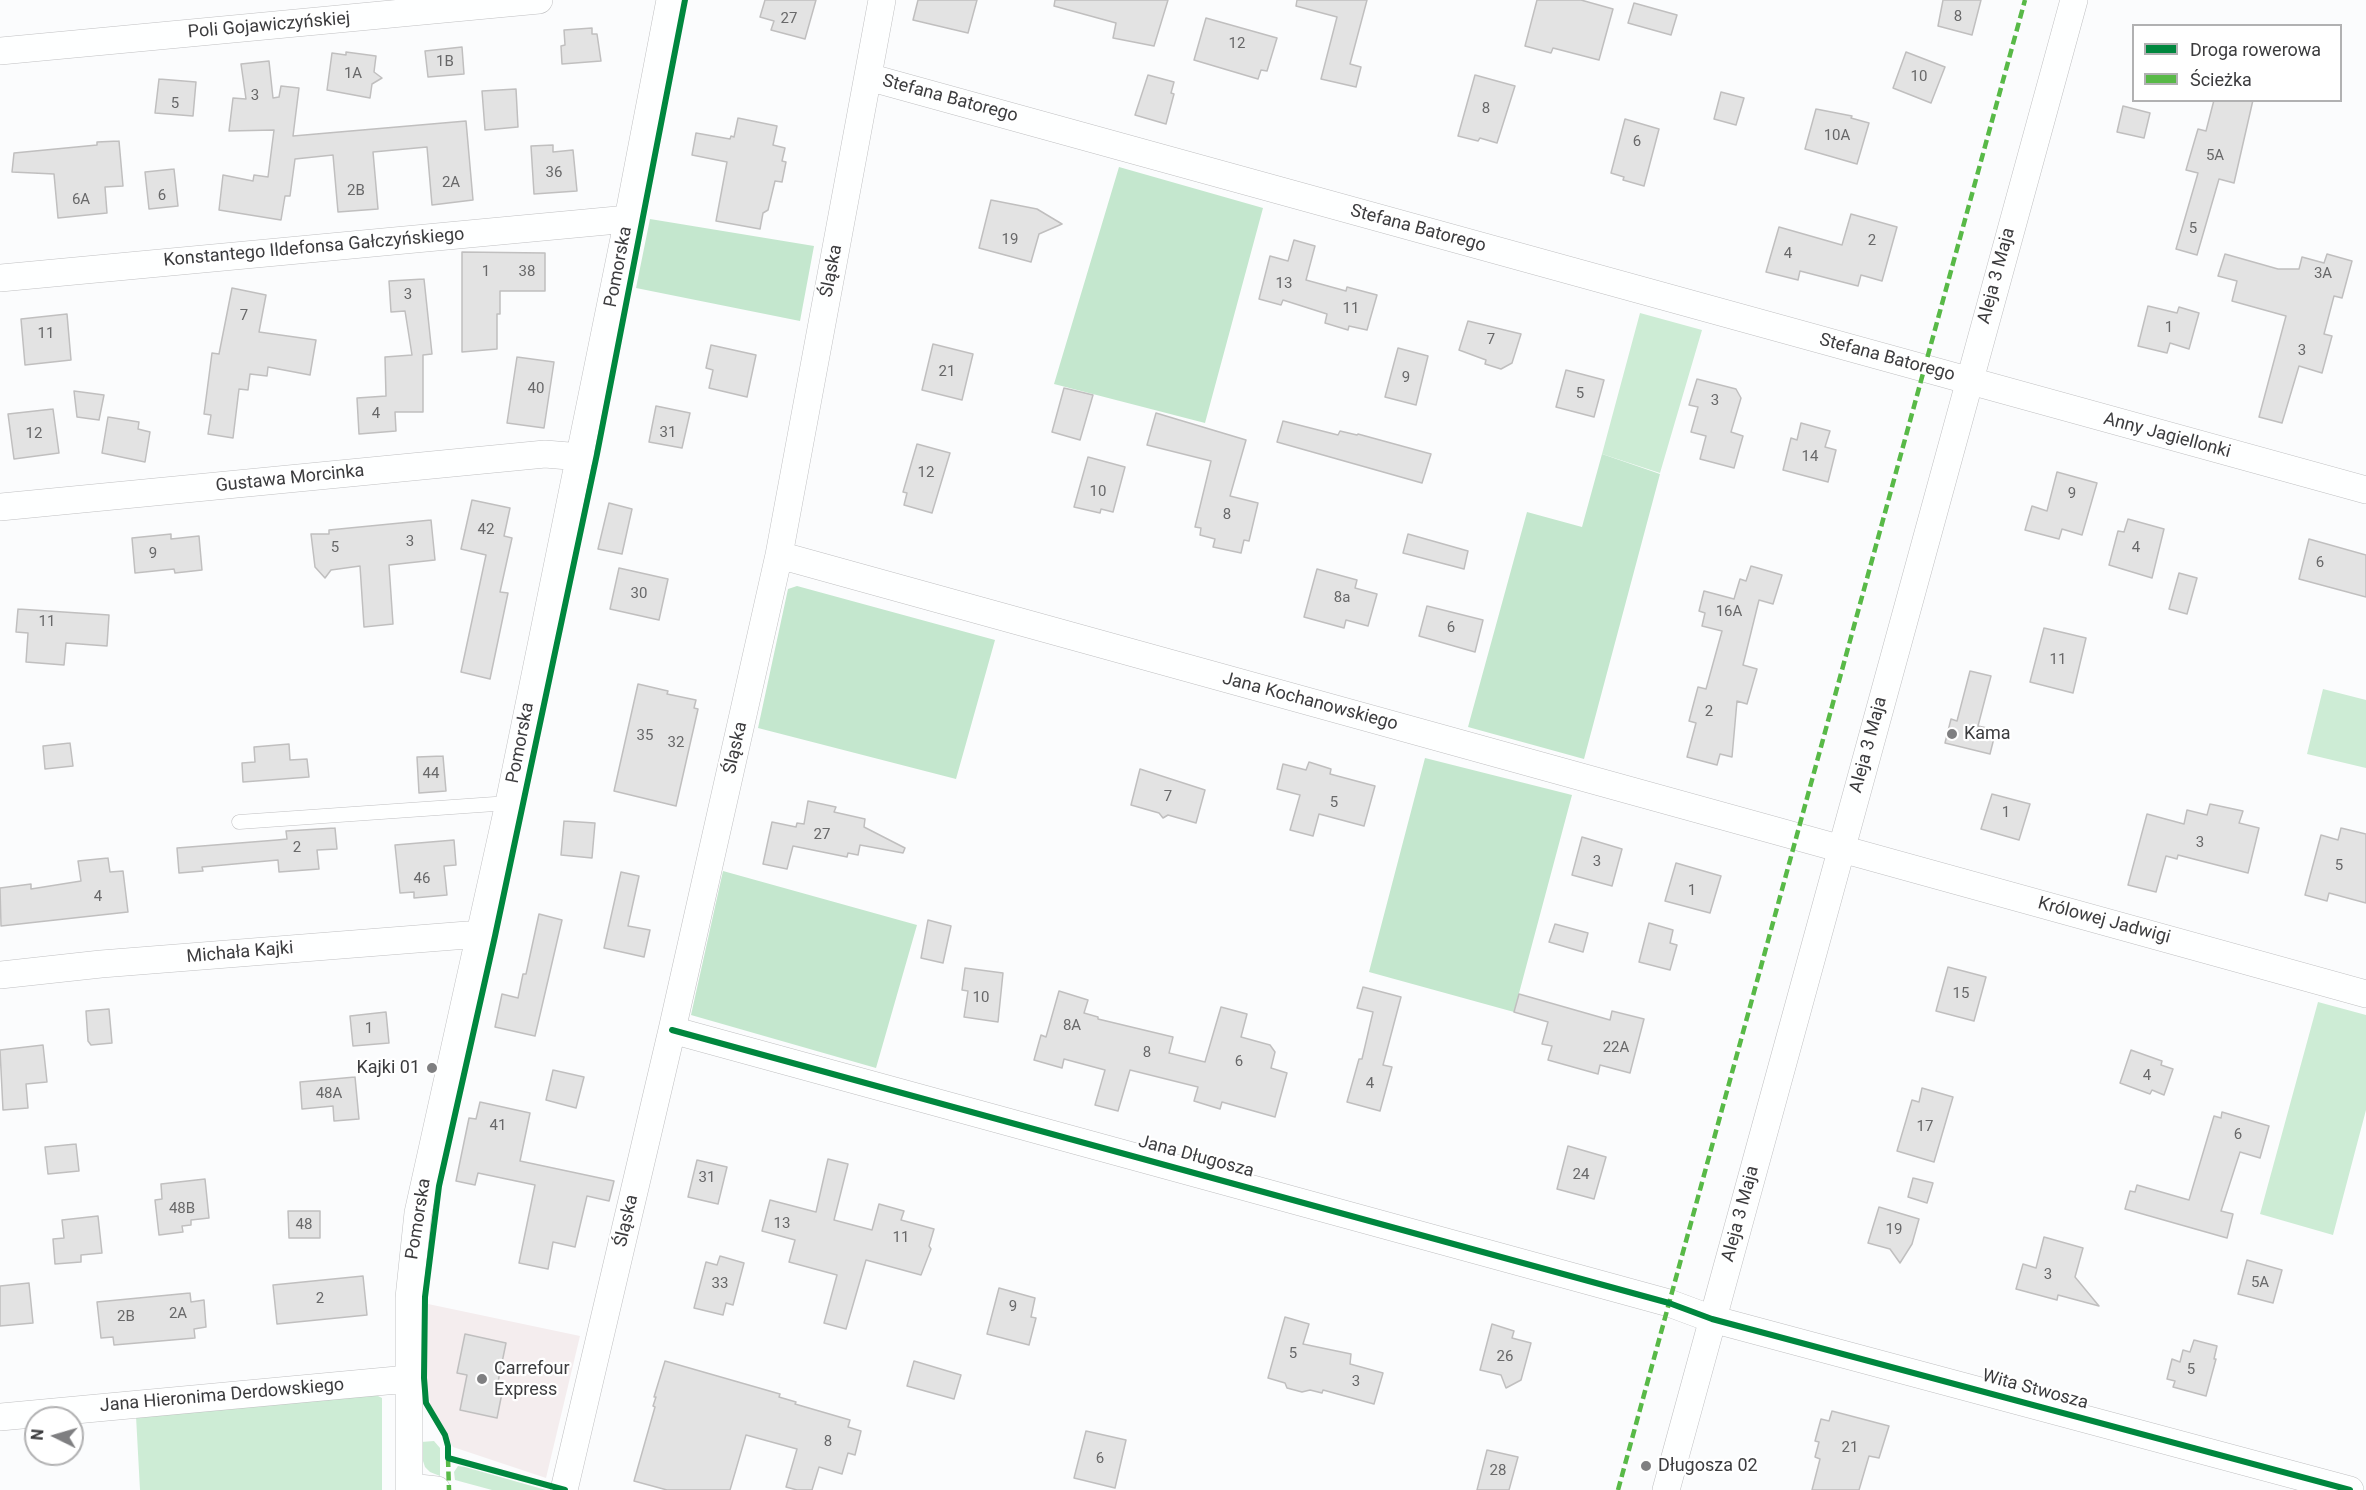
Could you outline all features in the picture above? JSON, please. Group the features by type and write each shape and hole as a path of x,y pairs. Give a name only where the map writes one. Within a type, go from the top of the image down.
{"street":[{"name":"Poli Gojawiczyńskiej","path":"0,51 539,0"},
{"name":"Pomorska","path":"409,1488 408,1298 418,1213 509,803 581,457 670,0"},
{"name":"Śląska","path":"564,1490 672,1030 779,555 882,0"},
{"name":"Aleja 3 Maja","path":"1666,1490 2074,0"},
{"name":"Stefana Batorego","path":"868,77 1968,381"},
{"name":"Konstantego Ildefonsa Gałczyńskiego","path":"0,278 394,239 628,219"},
{"name":"Anny Jagiellonki","path":"1968,381 2366,490"},
{"name":"Gustawa Morcinka","path":"0,507 545,454 581,457"},
{"name":"Jana Kochanowskiego","path":"779,555 1841,848"},
{"name":"Królowej Jadwigi","path":"1841,848 2366,994"},
{"name":"Michała Kajki","path":"0,975 101,964 480,934"},
{"name":"Jana Długosza","path":"672,1030 1669,1303 1712,1318"},
{"name":"Wita Stwosza","path":"1712,1318 2350,1490"},
{"name":"Jana Hieronima Derdowskiego","path":"0,1417 408,1379"},
{"path":"409,1488 437,1490"}],"lane":[{"path":"239,822 509,803"}],"shaded area":[{"path":"428,1304 580,1336 546,1478 453,1447 432,1417 426,1379"}],"green space":[{"path":"1119,167 1263,208 1205,423 1054,384"},
{"path":"650,219 814,246 800,321 636,288"},
{"path":"1640,313 1702,330 1660,473 1602,454"},
{"path":"1602,454 1660,474 1584,759 1468,727 1527,512 1582,527"},
{"path":"797,586 995,640 956,779 758,728 788,589"},
{"path":"2323,689 2366,700 2366,768 2307,754"},
{"path":"1425,758 1572,795 1514,1012 1369,972"},
{"path":"723,871 917,925 876,1068 691,1015"},
{"path":"2318,1002 2366,1015 2366,1110 2333,1235 2260,1214"},
{"path":"368,1391 382,1398 382,1490 140,1490 136,1416"},
{"path":"434,1441 440,1448 440,1476 425,1467 420,1452 421,1442"},
{"path":"458,1466 546,1490 492,1490 455,1480 454,1472"}],"building":[{"path":"765,0 816,0 805,39 771,30 774,21 760,17"},
{"path":"918,0 977,0 968,33 913,20"},
{"path":"1055,0 1168,0 1154,46 1113,38 1116,23 1054,6"},
{"path":"1297,0 1367,0 1350,64 1361,67 1356,87 1321,79 1337,17 1296,6"},
{"path":"1537,0 1581,0 1613,9 1599,60 1553,48 1551,53 1525,46"},
{"path":"1943,0 1981,0 1972,35 1938,26"},
{"path":"1634,3 1677,15 1671,35 1628,23"},
{"path":"1206,18 1277,38 1267,71 1261,70 1258,79 1194,60"},
{"path":"592,28 592,34 597,34 601,61 562,64 561,46 565,45 564,30"},
{"path":"462,47 464,74 428,77 425,51"},
{"path":"346,52 376,56 374,72 382,78 372,84 370,98 327,90 332,53 346,55"},
{"path":"1906,52 1945,67 1931,103 1893,88"},
{"path":"269,61 273,98 279,97 281,86 299,88 293,136 466,121 473,200 432,205 427,147 373,152 378,209 338,212 333,155 295,159 290,196 285,196 281,220 219,210 223,175 253,181 254,175 268,177 274,130 229,131 233,98 246,99 241,64"},
{"path":"1148,75 1174,82 1171,93 1174,94 1166,124 1135,115"},
{"path":"1475,75 1515,86 1497,143 1480,138 1478,141 1458,136"},
{"path":"159,79 196,82 193,116 155,113"},
{"path":"516,89 518,127 485,130 482,91"},
{"path":"1721,92 1744,98 1736,125 1714,119"},
{"path":"2213,102 2253,102 2234,183 2219,179 2197,255 2176,249 2198,173 2186,170 2198,129 2206,131"},
{"path":"2123,106 2150,113 2144,138 2117,132"},
{"path":"1816,109 1852,116 1851,118 1869,123 1857,164 1805,149"},
{"path":"738,118 777,126 773,145 785,148 782,161 786,162 782,182 775,181 768,210 763,213 760,229 716,221 727,162 692,155 696,133 730,139 731,136 734,137"},
{"path":"1625,119 1659,129 1644,186 1623,180 1624,177 1611,173"},
{"path":"119,141 123,186 105,187 107,213 58,218 54,174 12,172 14,153"},
{"path":"553,145 553,152 573,150 577,191 534,194 531,146"},
{"path":"174,169 178,206 149,209 145,172"},
{"path":"991,200 1037,209 1062,224 1039,234 1031,262 979,248"},
{"path":"1851,214 1897,227 1882,281 1861,275 1858,286 1800,271 1798,280 1766,272 1779,227 1842,245"},
{"path":"1294,240 1315,246 1306,280 1346,291 1347,287 1377,295 1367,330 1349,326 1348,330 1325,323 1327,314 1283,300 1281,305 1259,299 1270,256 1288,261"},
{"path":"462,252 545,253 545,291 500,291 500,314 497,314 497,349 462,352"},
{"path":"2225,254 2278,269 2299,269 2302,257 2324,263 2327,254 2352,261 2342,298 2334,296 2324,334 2332,336 2322,373 2299,366 2282,423 2259,417 2286,316 2232,301 2237,281 2218,276"},
{"path":"424,279 432,354 423,355 423,412 395,412 396,431 359,434 357,398 386,396 385,357 412,355 405,311 391,312 389,281"},
{"path":"232,288 266,295 259,332 316,340 310,375 268,367 267,376 250,374 248,390 239,389 233,438 208,434 211,415 204,414 212,353 219,354"},
{"path":"2148,306 2177,313 2179,307 2199,313 2189,349 2170,343 2167,353 2138,346"},
{"path":"67,314 71,360 25,365 21,319"},
{"path":"1468,321 1521,334 1512,363 1501,369 1485,364 1486,360 1459,350"},
{"path":"933,344 973,354 962,400 922,390"},
{"path":"711,345 756,355 747,397 709,388 713,370 706,368"},
{"path":"1398,348 1428,356 1416,405 1385,397"},
{"path":"517,357 554,362 544,428 507,423"},
{"path":"1566,370 1604,380 1594,417 1556,407"},
{"path":"1697,379 1736,389 1741,398 1731,432 1743,436 1734,468 1700,459 1706,436 1691,432 1698,407 1689,405"},
{"path":"1064,388 1093,395 1080,440 1052,432"},
{"path":"74,391 104,395 99,420 77,417"},
{"path":"656,406 690,413 682,448 649,442"},
{"path":"53,409 59,453 14,459 8,414"},
{"path":"1156,413 1246,440 1230,496 1258,503 1249,541 1244,540 1241,553 1213,547 1215,539 1200,535 1201,528 1195,527 1211,461 1147,445"},
{"path":"108,417 139,422 138,429 150,432 145,462 102,453"},
{"path":"1283,421 1338,435 1340,431 1358,434 1431,454 1422,483 1277,442"},
{"path":"1801,423 1830,431 1825,447 1836,450 1828,482 1783,470 1791,438 1797,440"},
{"path":"917,444 950,453 932,513 904,505 907,493 903,492"},
{"path":"1088,457 1125,467 1113,512 1101,509 1100,513 1074,507"},
{"path":"2057,472 2097,483 2082,535 2062,529 2059,539 2025,530 2032,506 2047,511"},
{"path":"472,500 510,508 504,536 512,538 500,592 508,593 490,679 461,672 486,555 461,549"},
{"path":"609,503 632,509 622,554 598,549"},
{"path":"2128,519 2164,529 2152,578 2109,565 2118,531 2124,532"},
{"path":"431,520 435,560 389,565 393,624 364,627 360,566 331,570 325,578 315,567 311,534 329,534 329,530"},
{"path":"171,534 171,539 199,536 202,570 175,573 174,569 135,573 132,538"},
{"path":"1408,534 1468,551 1464,569 1403,553"},
{"path":"2309,539 2366,555 2366,597 2299,579"},
{"path":"1751,566 1782,575 1773,604 1759,600 1743,665 1757,669 1747,704 1737,701 1732,757 1720,754 1717,765 1687,757 1696,723 1689,721 1698,687 1706,689 1722,631 1702,626 1705,613 1699,611 1704,591 1734,599 1740,579 1746,581"},
{"path":"619,568 668,579 659,620 610,609"},
{"path":"1317,569 1357,580 1355,588 1377,594 1368,626 1346,620 1344,628 1304,617"},
{"path":"2179,573 2197,578 2187,614 2169,609"},
{"path":"1427,606 1483,620 1475,652 1419,636"},
{"path":"18,609 109,615 107,646 66,643 64,665 26,662 28,633 16,632"},
{"path":"2044,628 2086,638 2073,693 2030,682"},
{"path":"1970,671 1991,676 1978,726 1996,730 1990,754 1945,743 1951,719 1957,721"},
{"path":"638,684 668,691 667,694 696,700 694,708 698,709 676,806 614,791"},
{"path":"70,743 73,766 45,769 43,746"},
{"path":"289,744 290,760 307,759 309,777 243,782 242,763 255,762 254,747"},
{"path":"443,756 446,791 419,793 417,757"},
{"path":"1309,762 1331,769 1330,774 1375,786 1364,826 1319,814 1313,836 1290,830 1300,795 1277,789 1283,764 1306,770"},
{"path":"1140,769 1205,790 1196,823 1168,815 1163,818 1159,813 1131,805"},
{"path":"1992,794 2030,804 2019,840 1981,829"},
{"path":"808,801 836,807 834,812 865,819 864,827 905,848 903,853 860,845 858,855 848,853 847,857 793,846 787,869 763,864 772,822 796,827 797,823 804,824"},
{"path":"2210,804 2243,811 2239,823 2259,828 2248,873 2178,855 2177,859 2166,856 2156,892 2128,885 2147,814 2184,824 2187,810 2207,815"},
{"path":"564,821 595,823 592,858 561,855"},
{"path":"335,828 337,849 317,850 319,869 279,872 278,860 202,867 203,871 179,873 177,848 287,839 286,831"},
{"path":"2341,828 2366,834 2366,903 2329,893 2327,901 2305,895 2321,835 2338,840"},
{"path":"1582,837 1622,849 1612,886 1572,875"},
{"path":"454,840 456,865 444,866 447,895 414,898 414,892 400,893 395,845"},
{"path":"108,858 110,872 123,871 128,912 1,926 0,888 31,884 31,889 81,881 78,861"},
{"path":"1676,863 1721,876 1710,913 1665,901"},
{"path":"621,872 639,876 628,926 650,930 644,957 604,948"},
{"path":"539,914 562,920 535,1036 495,1027 502,994 518,998 523,974 526,974"},
{"path":"928,920 951,926 943,963 921,958"},
{"path":"1649,923 1673,930 1670,943 1677,945 1670,970 1639,962"},
{"path":"1555,924 1588,933 1583,952 1549,942"},
{"path":"1948,967 1986,977 1974,1021 1936,1011"},
{"path":"965,968 1003,973 998,1022 964,1017 968,991 962,990"},
{"path":"1363,987 1401,997 1383,1065 1392,1067 1380,1111 1347,1102 1359,1059 1362,1059 1373,1012 1357,1008"},
{"path":"1059,991 1088,1000 1084,1013 1098,1017 1098,1019 1173,1037 1169,1053 1205,1062 1221,1007 1247,1014 1241,1037 1270,1045 1275,1052 1271,1068 1287,1073 1275,1117 1222,1102 1220,1109 1194,1101 1198,1087 1130,1070 1118,1111 1095,1105 1105,1070 1064,1059 1062,1068 1034,1060 1041,1035 1046,1037"},
{"path":"1519,994 1610,1020 1612,1011 1644,1019 1630,1073 1600,1065 1598,1074 1548,1060 1552,1046 1542,1044 1548,1022 1514,1012"},
{"path":"109,1009 112,1043 91,1045 88,1041 86,1011"},
{"path":"386,1012 389,1043 353,1046 350,1016"},
{"path":"43,1045 47,1082 26,1084 28,1108 3,1110 0,1050"},
{"path":"2131,1050 2162,1061 2161,1065 2173,1069 2164,1095 2152,1090 2150,1094 2120,1083"},
{"path":"553,1070 584,1077 576,1108 546,1100"},
{"path":"355,1077 359,1119 334,1121 333,1106 302,1109 300,1082"},
{"path":"1922,1088 1953,1097 1934,1162 1897,1151 1912,1100 1919,1102"},
{"path":"480,1102 530,1113 520,1161 614,1181 609,1201 587,1196 575,1247 553,1242 548,1269 519,1263 535,1185 478,1173 475,1185 456,1181 469,1118 476,1119"},
{"path":"2222,1112 2269,1126 2260,1158 2240,1152 2221,1211 2233,1214 2227,1238 2125,1209 2130,1191 2135,1192 2137,1185 2189,1200 2214,1116 2221,1118"},
{"path":"76,1144 79,1171 48,1174 45,1147"},
{"path":"1568,1146 1606,1157 1594,1199 1557,1189"},
{"path":"828,1159 848,1164 834,1220 872,1230 879,1204 904,1211 901,1220 934,1229 929,1246 931,1249 921,1275 866,1260 846,1329 824,1323 837,1275 789,1262 795,1240 762,1231 770,1200 816,1212"},
{"path":"697,1160 727,1167 718,1204 688,1197"},
{"path":"1913,1178 1933,1183 1927,1203 1908,1197"},
{"path":"205,1179 209,1218 191,1220 191,1225 182,1226 183,1232 159,1235 155,1200 162,1199 161,1184"},
{"path":"1879,1207 1919,1219 1912,1244 1900,1263 1890,1249 1868,1243"},
{"path":"288,1211 320,1211 320,1238 289,1238"},
{"path":"98,1216 102,1253 81,1255 81,1262 55,1264 53,1239 64,1238 62,1220"},
{"path":"2044,1237 2083,1248 2075,1277 2099,1306 2058,1295 2057,1300 2016,1289 2023,1264 2036,1268"},
{"path":"720,1256 744,1263 733,1305 726,1303 723,1315 694,1308 706,1262 717,1265"},
{"path":"2247,1260 2282,1270 2273,1303 2238,1294"},
{"path":"363,1276 367,1315 277,1324 273,1285"},
{"path":"29,1283 33,1323 0,1326 0,1286"},
{"path":"999,1288 1035,1298 1031,1317 1036,1318 1029,1345 987,1334"},
{"path":"190,1293 191,1302 204,1300 206,1327 194,1329 195,1338 114,1345 113,1337 101,1338 97,1302"},
{"path":"1285,1317 1309,1324 1303,1344 1351,1354 1350,1364 1383,1373 1374,1404 1323,1390 1322,1393 1310,1390 1302,1392 1287,1388 1285,1383 1268,1378"},
{"path":"1492,1324 1514,1331 1512,1338 1531,1343 1521,1380 1506,1388 1501,1375 1480,1370"},
{"name":"Carrefour Express","path":"465,1334 506,1343 498,1382 504,1383 497,1418 460,1410 467,1375 457,1373"},
{"path":"2194,1340 2217,1346 2214,1359 2216,1359 2206,1396 2173,1387 2175,1381 2167,1379 2172,1359 2180,1362 2183,1350 2190,1352"},
{"path":"665,1361 780,1394 779,1397 796,1402 795,1404 850,1420 848,1427 861,1431 855,1455 848,1453 842,1474 819,1467 812,1490 797,1490 786,1487 797,1449 746,1435 730,1490 667,1490 634,1481 655,1407 653,1406 656,1397 654,1397"},
{"path":"914,1361 961,1375 954,1399 907,1386"},
{"path":"1832,1411 1889,1426 1879,1458 1869,1456 1859,1490 1812,1490 1820,1459 1815,1457 1819,1442 1815,1441 1821,1419 1829,1421"},
{"path":"1086,1431 1126,1440 1115,1488 1074,1478"},
{"path":"1487,1450 1518,1457 1509,1490 1477,1490"}],"marked path":[{"path":"1618,1490 2025,0"},
{"path":"448,1458 449,1490"}],"cycle path":[{"path":"565,1490 448,1458 445,1435 426,1403 425,1297 439,1186 495,936 597,454 685,0"},
{"path":"672,1030 1669,1303 1712,1319 2350,1490"}],"place":[{"name":"Kama","path":"1952,734"},
{"name":"Kajki 01","path":"432,1068"},
{"name":"Carrefour Express","path":"482,1379"},
{"name":"Długosza 02","path":"1646,1466"}]}
